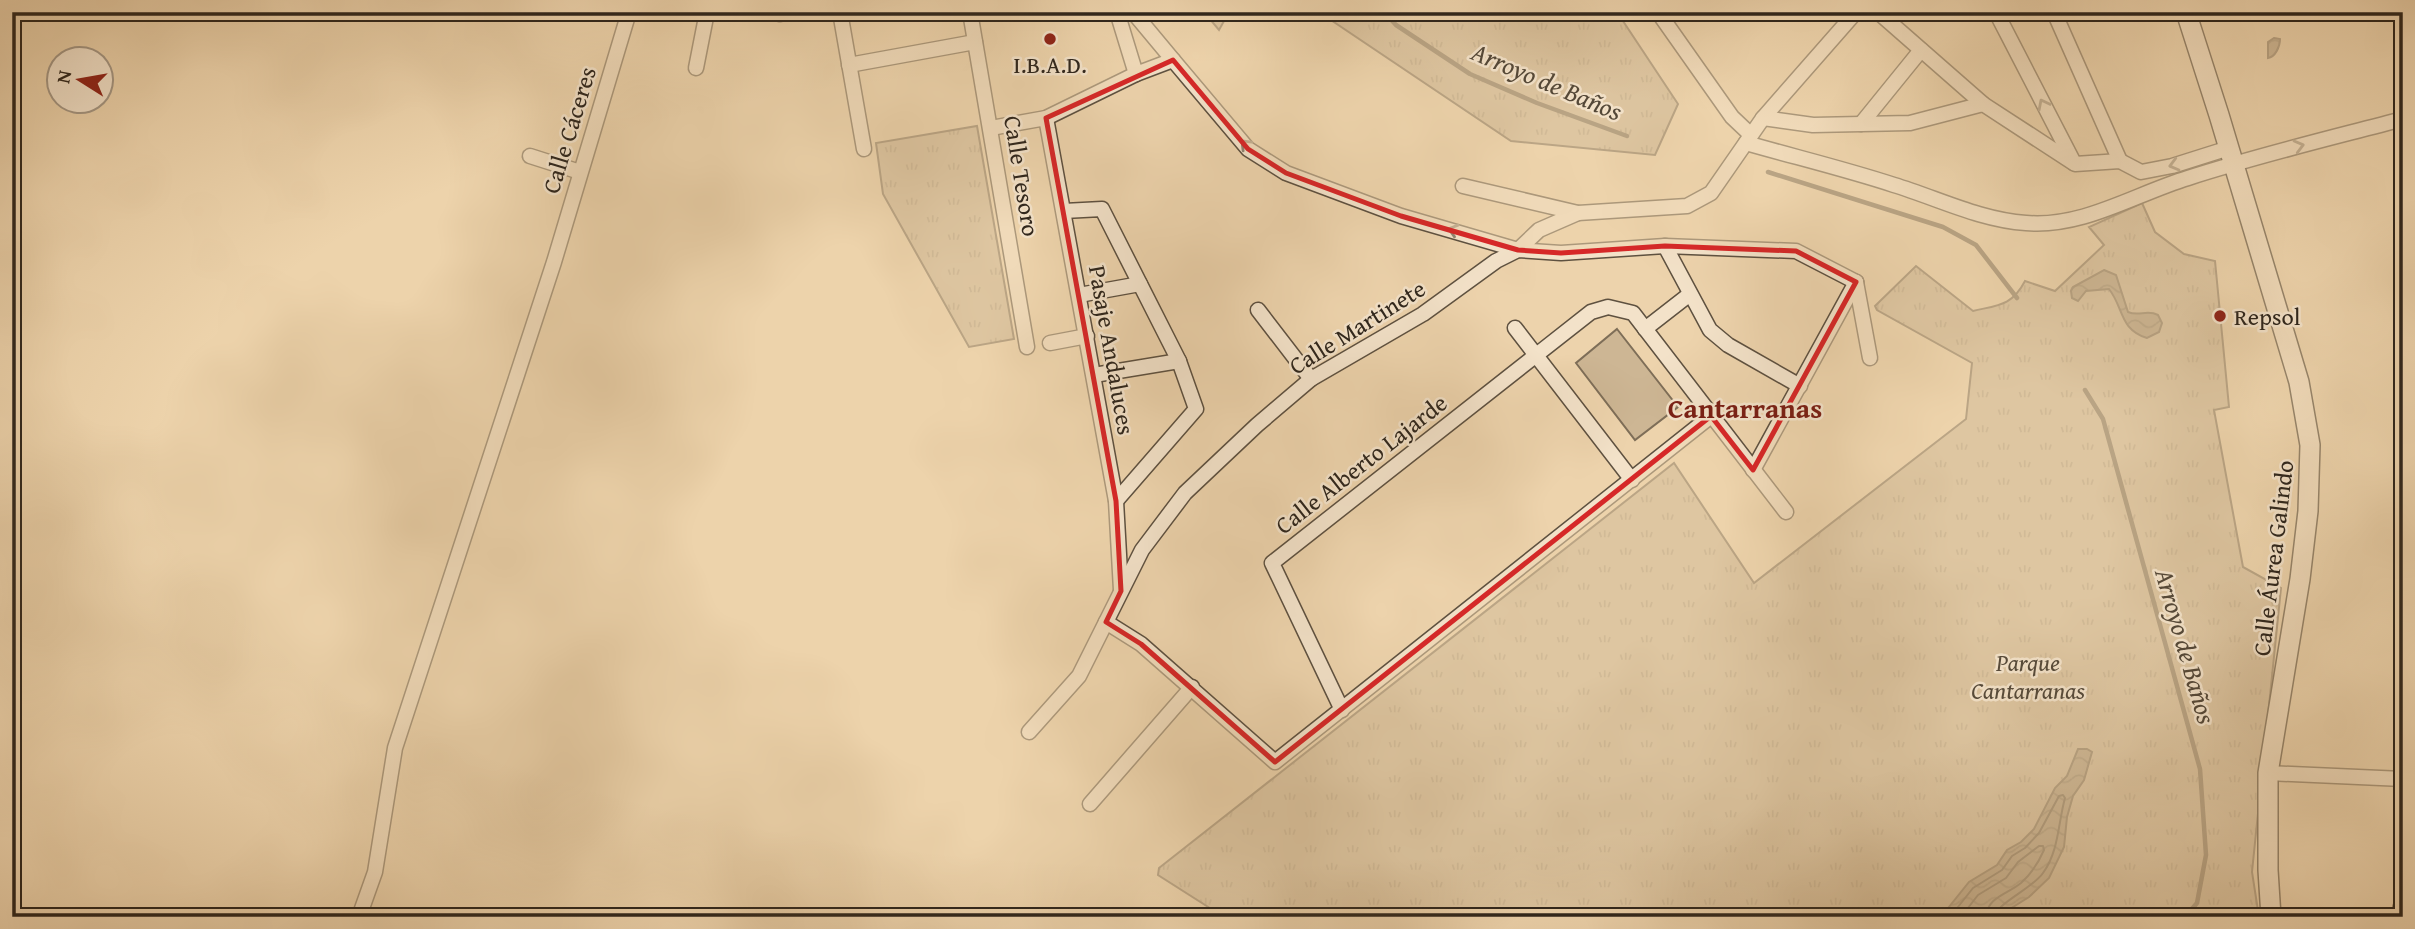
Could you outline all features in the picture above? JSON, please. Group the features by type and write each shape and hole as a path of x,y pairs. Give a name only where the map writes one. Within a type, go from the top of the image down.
{"street":[{"name":"Calle Cáceres","path":"359,917 375,872 395,748 554,262 629,12"},
{"path":"696,68 707,12"},
{"path":"840,12 864,149"},
{"name":"Calle Tesoro","path":"970,12 1027,347"},
{"path":"1118,12 1136,74"},
{"path":"1133,12 1248,149 1286,173 1401,216 1518,250 1560,253 1665,246 1796,251 1856,282"},
{"path":"1658,12 1748,139 1986,216 2025,223 2057,223 2090,215 2231,156"},
{"path":"1463,186 1578,213 1687,206 1711,193 1763,118 1856,12"},
{"path":"1878,12 1983,104 2075,164 2120,161 2141,172 2231,156 2403,118"},
{"path":"1996,12 2075,164"},
{"path":"2054,12 2120,161"},
{"name":"Calle Áurea Galindo","path":"2186,12 2299,382 2311,445 2308,511 2300,579 2268,774 2271,917"},
{"path":"849,65 975,41"},
{"path":"1861,124 1921,50"},
{"path":"991,128 1046,118 1136,74 1173,60"},
{"path":"1763,118 1813,125 1910,123 1983,104"},
{"name":"Pasaje Andaluces","path":"1046,118 1116,501 1121,592"},
{"path":"530,156 580,172"},
{"path":"1064,211 1102,209 1179,360 1196,409 1116,501"},
{"name":"Calle Martinete","path":"1029,732 1079,676 1142,550 1185,492 1311,379 1423,314 1496,261 1518,250 1539,230 1578,213"},
{"path":"1665,246 1710,330 1728,345 1800,386"},
{"path":"1856,282 1870,358"},
{"path":"1753,470 1856,282"},
{"path":"1079,295 1140,284"},
{"path":"1690,294 1644,329 1786,512"},
{"name":"Calle Alberto Lajarde","path":"1342,710 1272,564 1591,312 1608,307 1633,313 1644,329"},
{"path":"1258,310 1311,379"},
{"path":"1515,328 1632,480"},
{"path":"1049,344 1087,336"},
{"path":"1094,374 1179,360"},
{"path":"1106,622 1141,644 1275,762 1711,416"},
{"path":"1090,804 1192,687"},
{"path":"2268,774 2403,779"},
{"path":"2403,908 2403,917"}],"highlighted area":[{"path":"1173,60 1248,149 1286,173 1401,216 1518,250 1561,253 1665,246 1796,251 1856,282 1753,470 1711,416 1275,762 1141,644 1106,622 1121,591 1116,501 1046,118"}],"green space":[{"path":"1204,12 1229,12 1219,30"},
{"path":"1319,12 1617,12 1678,104 1655,155 1511,141"},
{"path":"977,126 1014,339 969,347 883,194 876,143"},
{"name":"Parque Cantarranas","path":"2142,203 2155,232 2184,254 2215,261 2229,407 2214,410 2243,567 2281,588 2252,872 2259,917 1224,917 1158,875 1159,868 1674,463 1754,583 1966,419 1972,363 1877,310 1875,306 1916,266 1973,311 2009,300 2025,281 2055,291 2104,245 2089,227"},
{"path":"1617,329 1678,407 1635,440 1576,363"}],"water":[{"path":"2274,38 2280,39 2279,45 2275,54 2268,58 2268,42"},
{"path":"2104,270 2116,275 2128,312 2158,315 2162,323 2159,332 2147,338 2131,329 2109,289 2086,291 2078,301 2072,298 2073,287"},
{"path":"2078,749 2092,752 2084,780 2073,796 2067,817 2064,847 2049,878 2029,897 1997,917 1941,917 1969,882 1997,865 2007,850 2021,842 2034,829 2055,788 2067,776"}],"waterway":[{"name":"Arroyo de Baños","path":"1384,12 1396,25 1470,74 1537,103 1627,136"},
{"name":"Arroyo de Baños","path":"1768,172 1943,227 1976,245 2017,298"},
{"name":"Arroyo de Baños","path":"2085,390 2103,419 2200,769 2206,855 2197,903 2185,917"}],"place":[{"name":"I.B.A.D.","path":"1050,39"},
{"name":"Repsol","path":"2220,316"}],"district":[{"name":"Cantarranas","path":"1745,407"}]}
